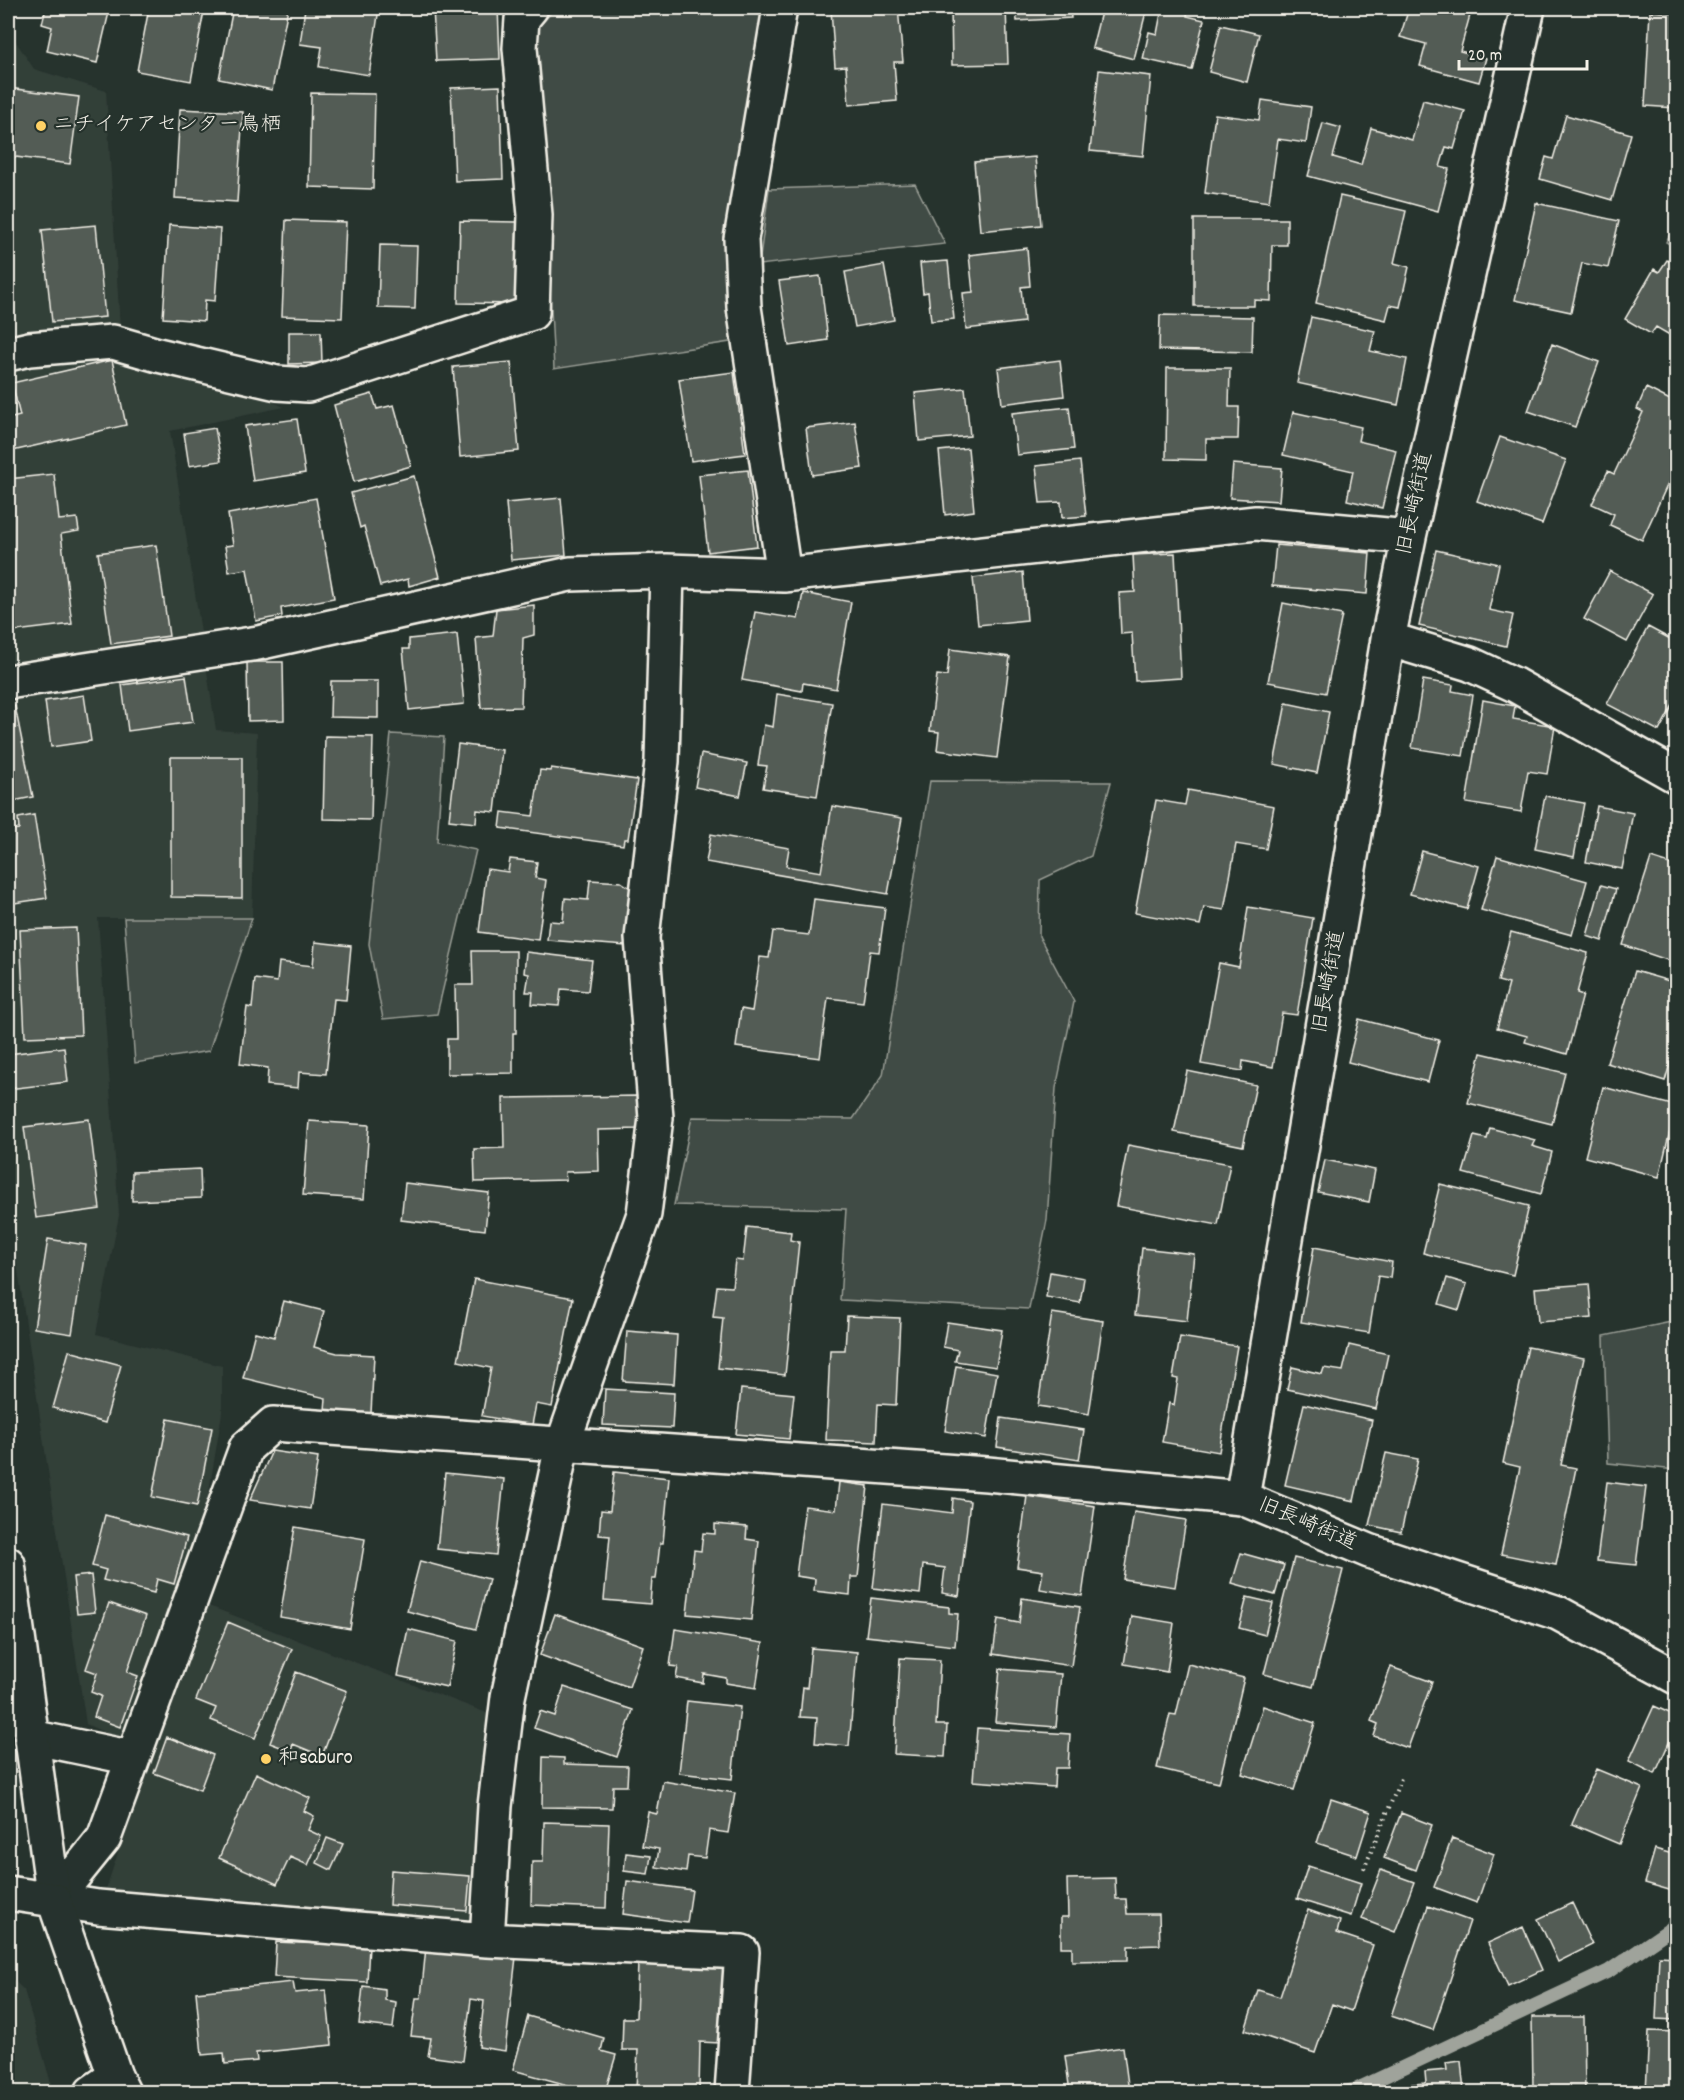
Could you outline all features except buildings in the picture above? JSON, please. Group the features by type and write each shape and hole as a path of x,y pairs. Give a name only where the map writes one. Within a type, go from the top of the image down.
{"street":[{"path":"8,354 28,349 113,342 158,356 266,380 308,386 532,313 535,215 520,48 522,19 531,8"},
{"path":"780,8 741,239 744,307 784,575"},
{"name":"旧長崎街道","path":"1528,8 1408,537 1388,639 1242,1498 1369,1551 1558,1613 1677,1677"},
{"path":"8,682 258,643 570,574 667,571 784,575 1256,524 1408,537"},
{"path":"487,1940 495,1806 508,1697 562,1446 644,1214 656,1118 642,939 662,761 667,571"},
{"path":"1388,639 1470,664 1515,685 1677,776"},
{"path":"54,1900 104,1838 246,1448 273,1424 987,1474 1242,1498"},
{"path":"8,1564 54,1900 110,2087"},
{"path":"31,1737 133,1758"},
{"path":"8,1893 98,1907 487,1940 742,1952 732,2092"}],"path":[{"path":"1364,1869 1402,1776"}],"shaded area":[{"path":"604,8 769,8 729,249 730,342 554,369 537,29 552,12"},
{"path":"8,30 34,69 106,91 120,329 284,407 170,431 216,730 257,733 252,918 98,918 119,1215 96,1334 222,1366 222,1413 202,1534 123,1741 86,1724 8,1204"},
{"path":"915,184 945,244 759,265 769,189"},
{"path":"1676,222 1676,248 1666,242"},
{"path":"391,734 444,737 437,842 476,850 437,1014 383,1019 369,944"},
{"path":"930,781 1111,782 1091,856 1040,880 1039,936 1074,1002 1056,1088 1047,1220 1029,1309 840,1300 846,1209 674,1205 692,1117 853,1119 883,1075"},
{"path":"124,918 252,918 209,1051 135,1063"},
{"path":"1676,1321 1676,1470 1608,1463 1604,1336"},
{"path":"201,1603 492,1715 473,1920 104,1895"},
{"path":"8,1975 24,1990 53,2090 51,2092 8,2092"}],"waterway":[{"path":"1344,2092 1355,2090 1609,1971 1676,1925"}],"place":[{"name":"ニチイケアセンター鳥栖","path":"41,126"},
{"name":"和saburo","path":"266,1759"}]}
